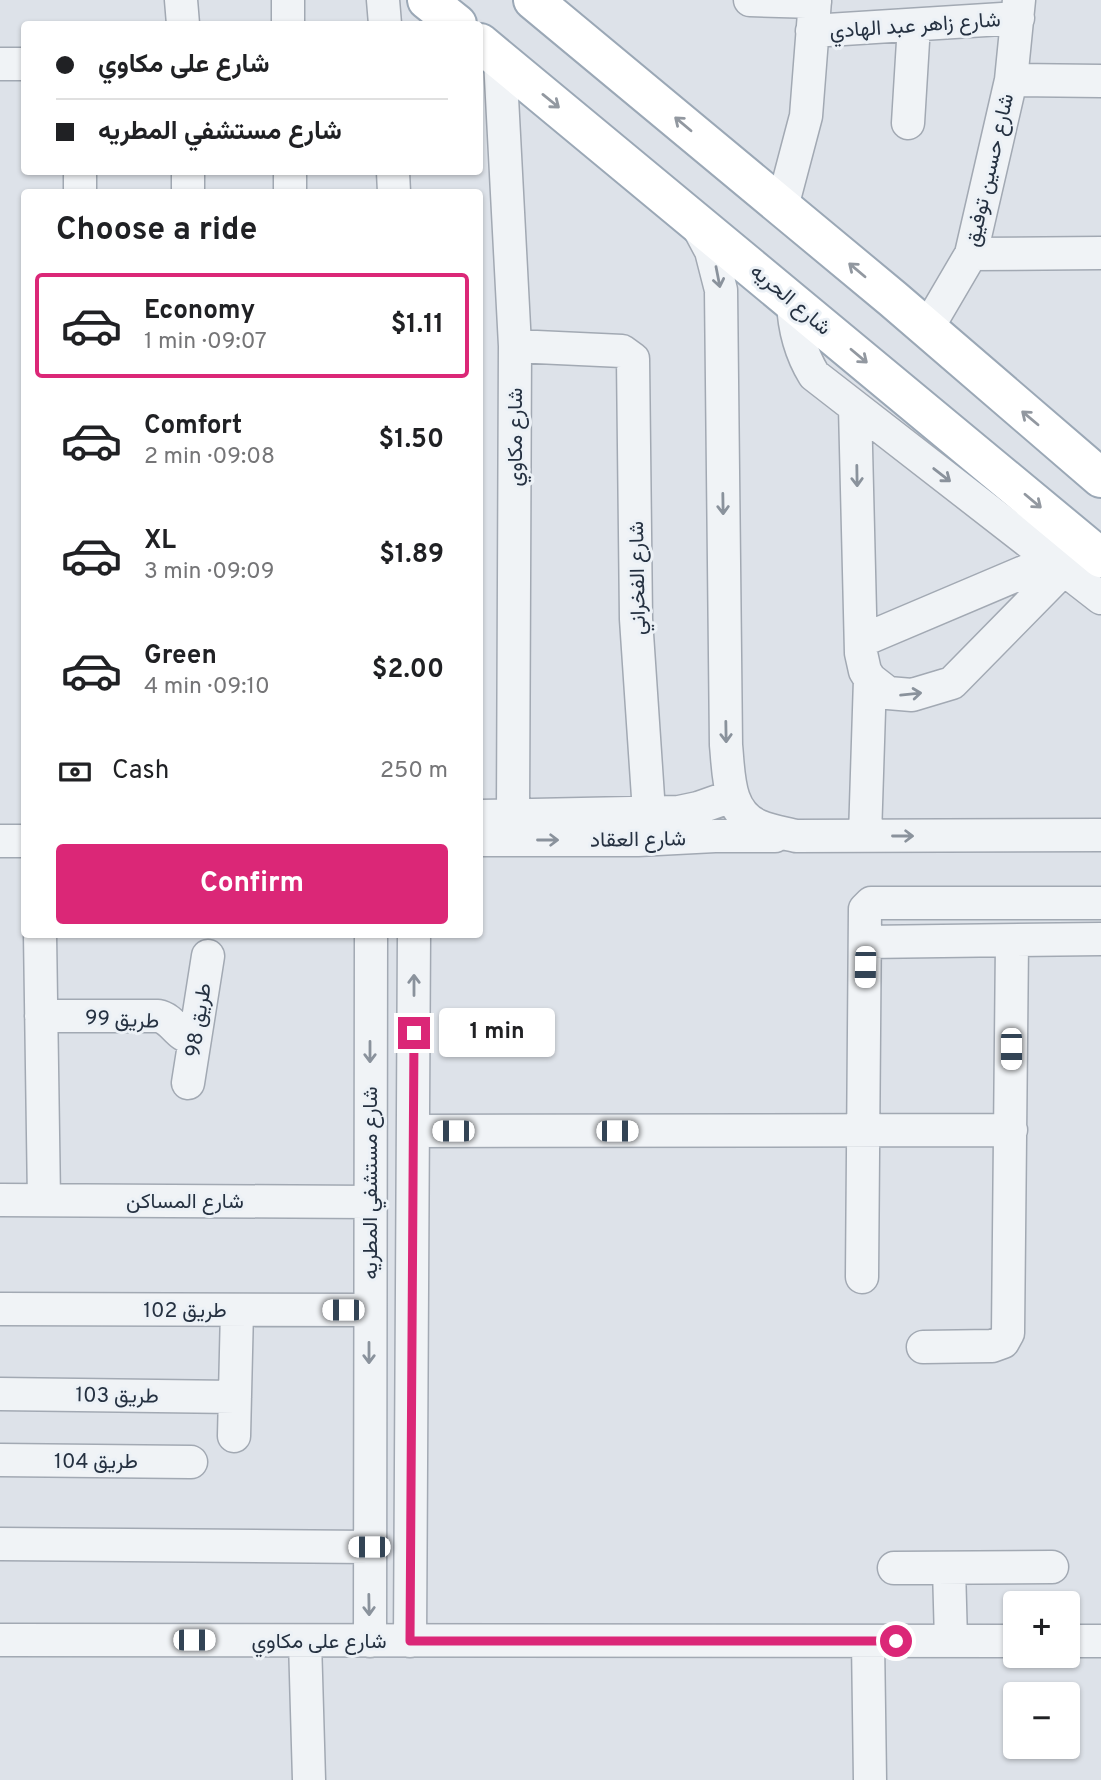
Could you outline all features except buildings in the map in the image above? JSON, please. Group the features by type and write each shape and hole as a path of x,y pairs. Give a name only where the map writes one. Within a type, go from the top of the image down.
{"main road":[{"path":"426,0 453,21"},
{"path":"533,0 1100,477"},
{"name":"شارع الحريه","path":"490,51 1101,558"}],"street":[{"path":"181,0 183,21"},
{"path":"288,0 288,21"},
{"path":"383,0 385,21"},
{"name":"شارع زاهر عبد الهادي","path":"750,0 914,25 1018,9"},
{"name":"شارع حسين توفيق","path":"927,329 971,254 1011,80 1018,9"},
{"path":"782,207 806,116 814,11"},
{"path":"908,122 914,25"},
{"name":"شارع مكاوي","path":"490,51 515,346 513,815"},
{"path":"0,64 21,64"},
{"path":"1011,80 1101,81"},
{"path":"690,216 711,251 720,290 726,745 732,796 743,817 758,826 796,836 1101,835"},
{"path":"971,254 1101,253"},
{"path":"793,302 796,332 806,362 814,375 1101,598"},
{"name":"شارع الفخراني","path":"515,346 622,351 633,359 636,619 649,812"},
{"path":"855,408 860,641 862,662 870,679 878,687 900,696 932,691 952,683 1058,565"},
{"path":"860,641 1058,565"},
{"path":"865,836 870,679"},
{"name":"شارع العقاد","path":"483,816 679,812 732,796"},
{"path":"0,819 21,819"},
{"name":"شارع العقاد","path":"483,840 796,836"},
{"path":"0,841 21,841"},
{"path":"862,1278 865,909 872,903 1101,903"},
{"path":"40,938 44,1200"},
{"name":"شارع مستشفي المطريه","path":"370,1641 371,938"},
{"name":"شارع مستشفي المطريه","path":"410,1641 414,938"},
{"path":"866,942 1101,939"},
{"path":"923,1347 992,1346 1003,1342 1008,1333 1012,942"},
{"name":"طريق 98","path":"188,1083 208,956"},
{"name":"طريق 99","path":"41,1016 158,1016 165,1018 187,1038 195,1040"},
{"path":"413,1131 1011,1130"},
{"name":"شارع المساكن","path":"0,1200 370,1202"},
{"name":"طريق 102","path":"0,1309 370,1310"},
{"path":"234,1436 237,1310"},
{"name":"طريق 103","path":"0,1394 235,1397"},
{"name":"طريق 104","path":"0,1460 191,1462"},
{"path":"0,1544 369,1547"},
{"path":"894,1568 1052,1567"},
{"path":"949,1568 951,1641"},
{"name":"شارع على مكاوي","path":"0,1640 1003,1641"},
{"path":"305,1641 309,1780"},
{"path":"868,1641 870,1780"},
{"path":"1080,1641 1101,1642"}],"route":[{"path":"414,1033 410,1641 896,1641"}]}
